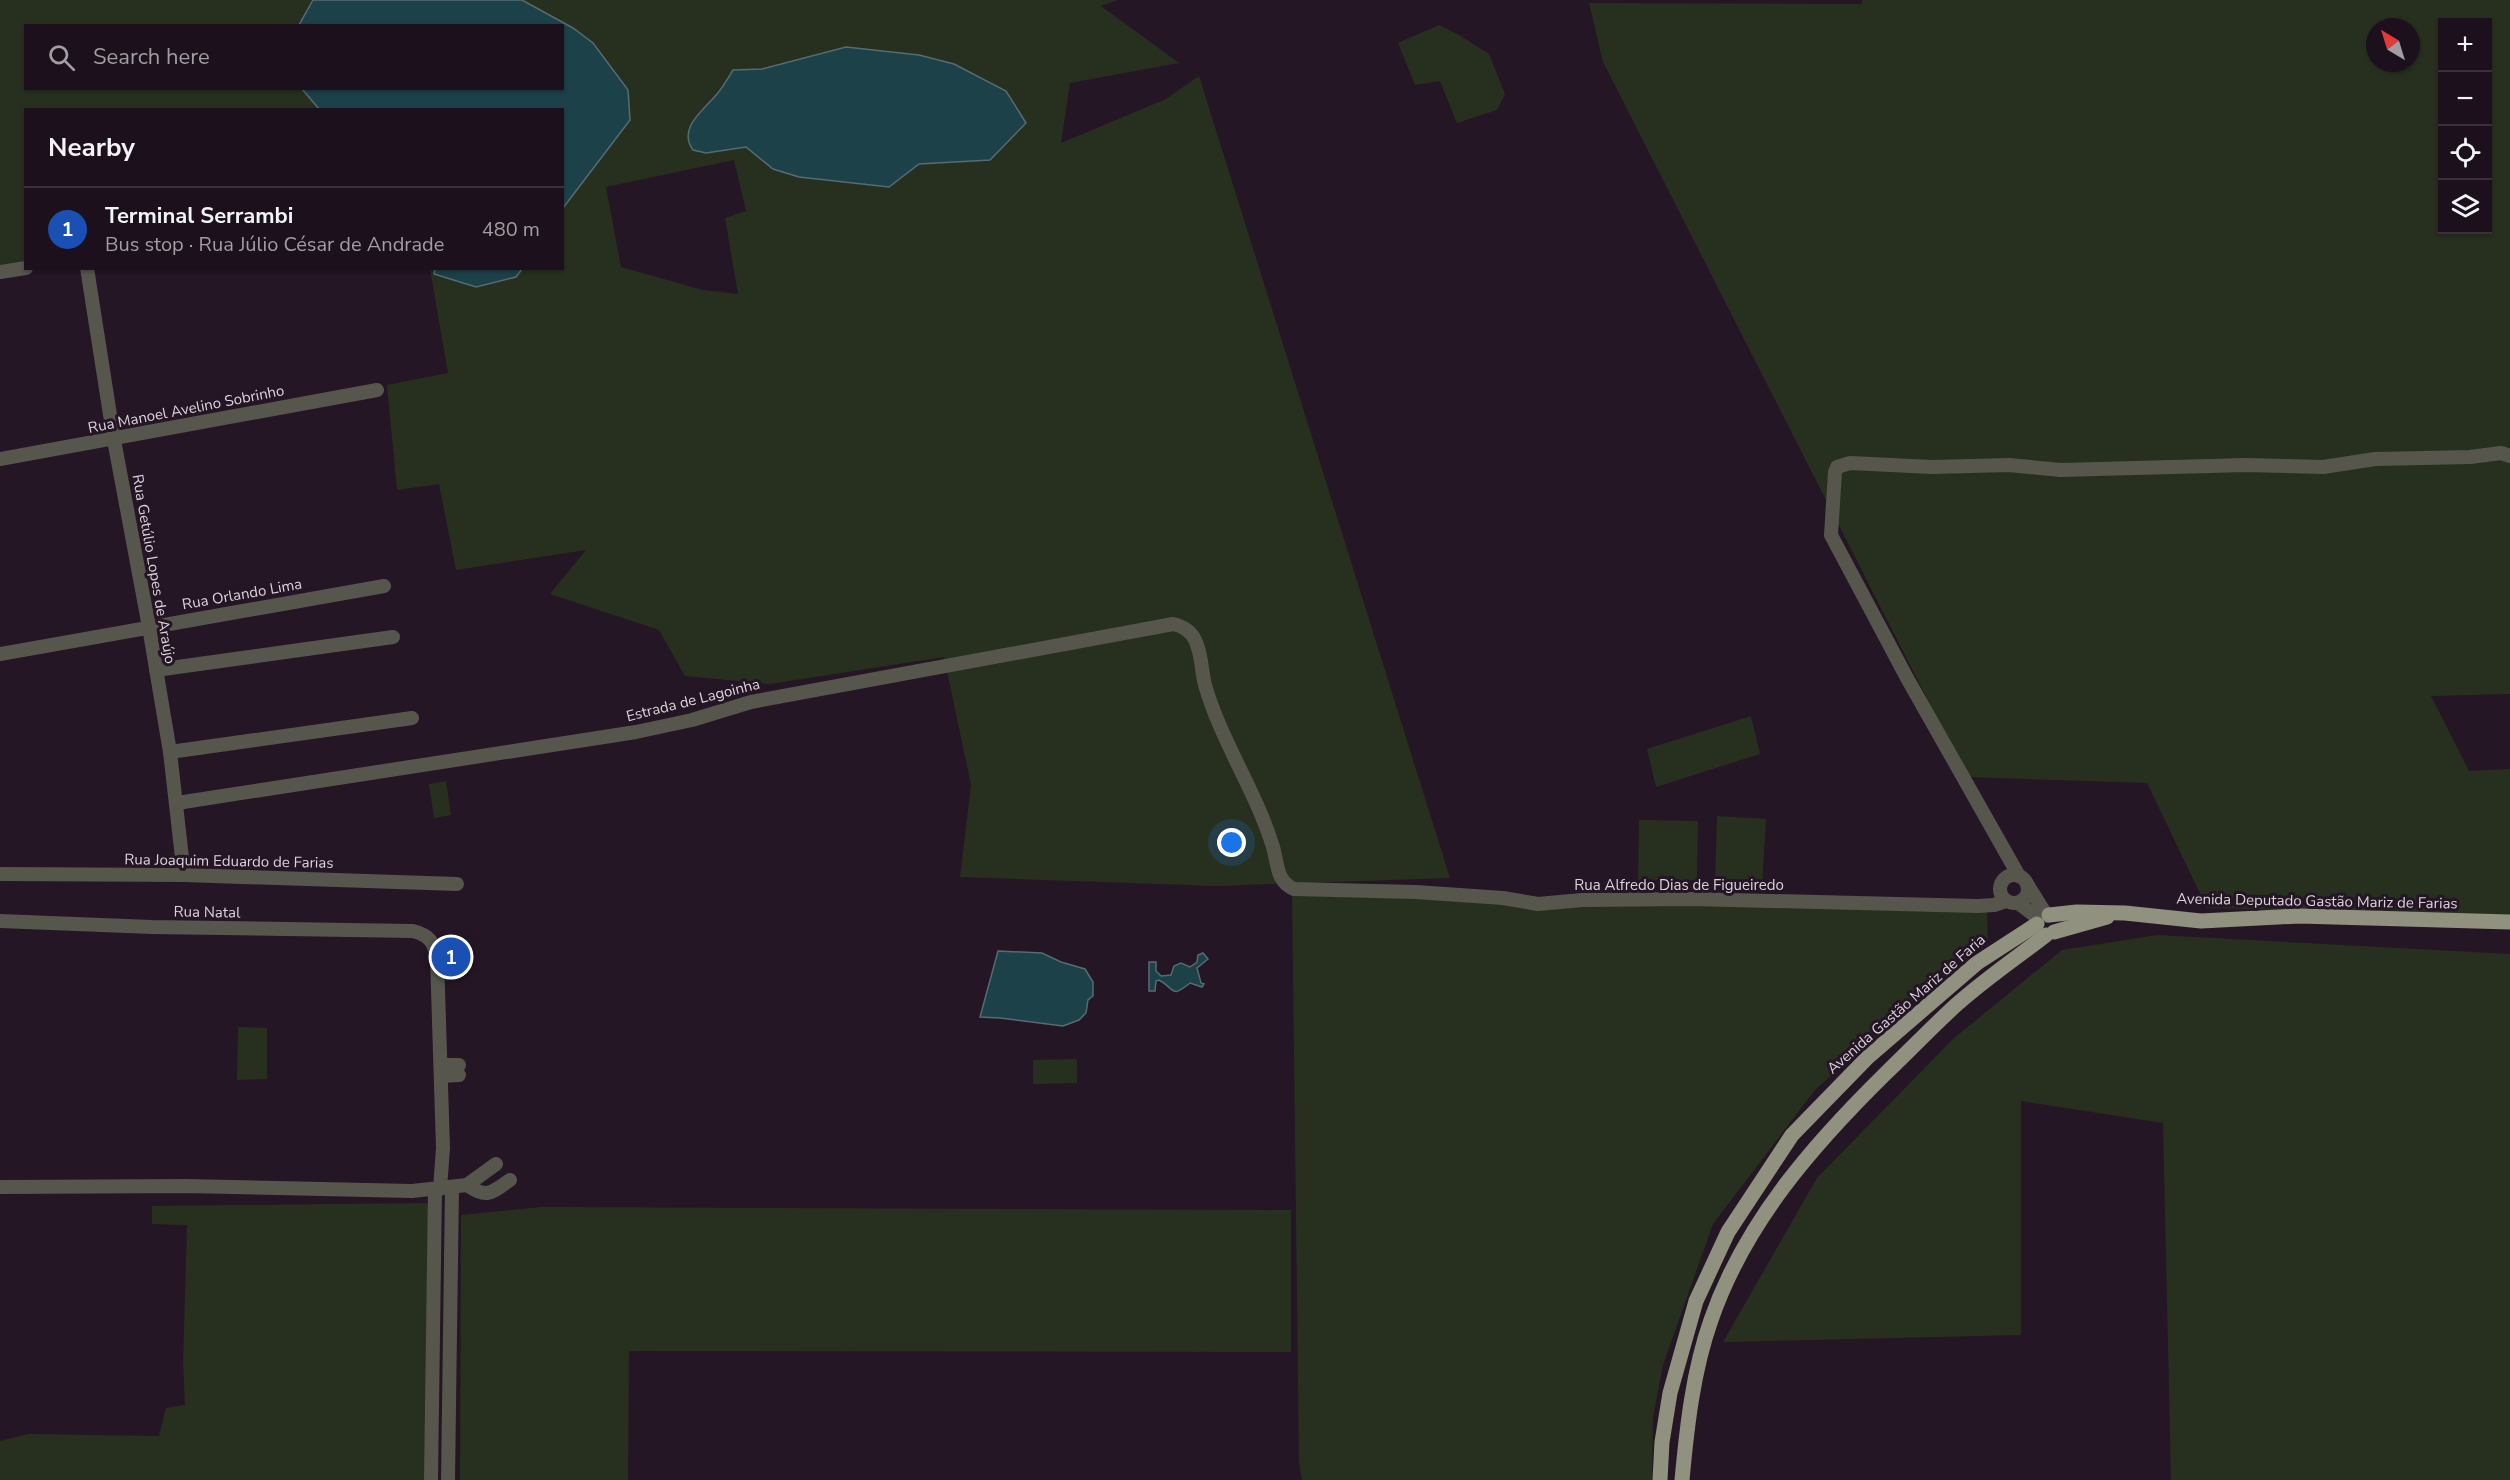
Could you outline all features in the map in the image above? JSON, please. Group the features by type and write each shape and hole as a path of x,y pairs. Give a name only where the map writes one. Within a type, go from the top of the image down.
{"main road":[{"name":"Avenida Deputado Gastão Mariz de Farias","path":"2045,924 2125,913 2202,921 2299,916 2510,922"},
{"name":"Avenida Gastão Mariz de Faria","path":"1660,1480 1667,1413 1684,1338 1696,1301 1728,1232 1792,1135 1868,1057 1977,963 2045,924"},
{"path":"1682,1480 1686,1436 1700,1353 1711,1318 1734,1267 1760,1221 1785,1183 1813,1149 1871,1088 1955,1006 2045,924"},
{"path":"1667,1413 1678,1421 1689,1418"},
{"path":"1664,1434 1675,1430 1686,1436"}],"street":[{"path":"0,272 24,268"},
{"name":"Rua Getúlio Lopes de Araújo","path":"87,270 114,440 150,627 170,752 184,875"},
{"name":"Rua Manoel Avelino Sobrinho","path":"0,459 114,440 377,390"},
{"path":"2045,924 2023,880 1907,678 1831,535 1837,467 1850,463 1932,467 2009,465 2061,471 2246,465 2323,467 2375,459 2470,457 2500,453 2510,456"},
{"name":"Rua Orlando Lima","path":"0,654 384,586"},
{"name":"Estrada de Lagoinha","path":"177,803 636,732 692,720 751,702 1167,624 1179,626 1189,632 1195,639 1199,653"},
{"path":"156,670 393,637"},
{"name":"Rua Alfredo Dias de Figueiredo","path":"1199,653 1205,684 1257,804 1273,848 1279,876 1287,886 1294,889 1416,892 1503,898 1538,904 1582,900 1692,898 1978,906 2012,902"},
{"path":"170,752 412,718"},
{"name":"Rua Joaquim Eduardo de Farias","path":"0,874 184,875 457,884"},
{"path":"2023,880 2008,877 2003,880 2000,891 2045,924"},
{"path":"2012,902 2027,895 2023,880"},
{"name":"Rua Natal","path":"0,921 152,927 413,932 427,936 432,942 437,958 441,1070"},
{"path":"431,1480 443,1148 441,1070 459,1070"},
{"path":"0,1187 186,1186 356,1191 442,1188 467,1185 496,1164"},
{"path":"467,1185 478,1193 487,1194 510,1180"},
{"path":"442,1188 448,1480"}],"shaded area":[{"path":"0,0 313,0 300,24 24,24 24,90 303,90 318,108 24,108 24,263 0,267"},
{"path":"313,0 522,0 573,28 593,43 628,90 630,120 564,207 564,108 318,108 303,90 564,90 564,24 300,24"},
{"path":"522,0 1118,0 1101,6 1179,63 1070,83 1061,143 1166,99 1199,76 1450,878 1216,886 960,877 971,785 944,657 770,684 685,676 659,630 550,594 586,550 456,570 439,484 397,490 387,385 448,373 430,270 435,270 435,274 516,277 521,270 564,270 564,207 630,120 628,90 593,43 573,28","holes":["845,47 919,55 954,64 990,160 919,164 889,187 773,169 746,147 693,150 689,142 688,134 694,120 719,91 733,70 762,69","734,160 746,211 725,218 738,294 703,290 621,267 606,187"]},
{"path":"1862,0 2510,0 2510,694 2431,696 2469,771 2510,769 2510,915 2207,908 2147,783 1967,777 1603,62 1589,3 1862,4"},
{"path":"1439,25 1489,54 1505,94 1497,110 1457,123 1440,81 1415,85 1398,43"},
{"path":"846,47 919,55 954,64 1006,91 1026,123 990,160 919,164 889,187 799,177 773,169 746,147 706,153 693,150 689,142 690,127 733,70 762,69"},
{"path":"435,270 521,270 516,277 476,287 434,274"},
{"path":"1751,716 1760,754 1656,787 1647,749"},
{"path":"446,781 451,815 434,818 429,784"},
{"path":"1717,816 1766,819 1762,888 1715,885"},
{"path":"1639,820 1698,821 1697,880 1638,880"},
{"path":"1292,892 1987,912 1988,943 1933,985 1815,1090 1713,1224 1663,1365 1653,1418 1652,1480 1302,1480 1299,1463"},
{"path":"2157,935 2510,954 2510,1480 2171,1480 2163,1123 2021,1101 2021,1335 1723,1342 1817,1178 1953,1039 2062,950"},
{"path":"998,951 1042,953 1061,962 1085,969 1093,982 1093,996 1088,1000 1086,1013 1079,1020 1063,1026 980,1017"},
{"path":"1203,953 1208,959 1197,968 1201,983 1204,984 1202,987 1190,983 1179,991 1173,991 1159,980 1156,981 1155,991 1149,991 1149,962 1156,962 1156,971 1161,976 1171,975 1174,966 1181,963 1190,967 1197,962 1198,955"},
{"path":"238,1027 267,1028 267,1079 237,1080"},
{"path":"1077,1059 1077,1083 1033,1084 1033,1060"},
{"path":"428,1203 428,1480 0,1480 0,1441 29,1434 159,1436 166,1408 185,1405 183,1362 187,1225 152,1224 152,1206"},
{"path":"541,1207 1291,1210 1291,1352 629,1351 628,1480 460,1480 461,1215"}],"place":[{"name":"Terminal Serrambi","path":"451,957"}]}
